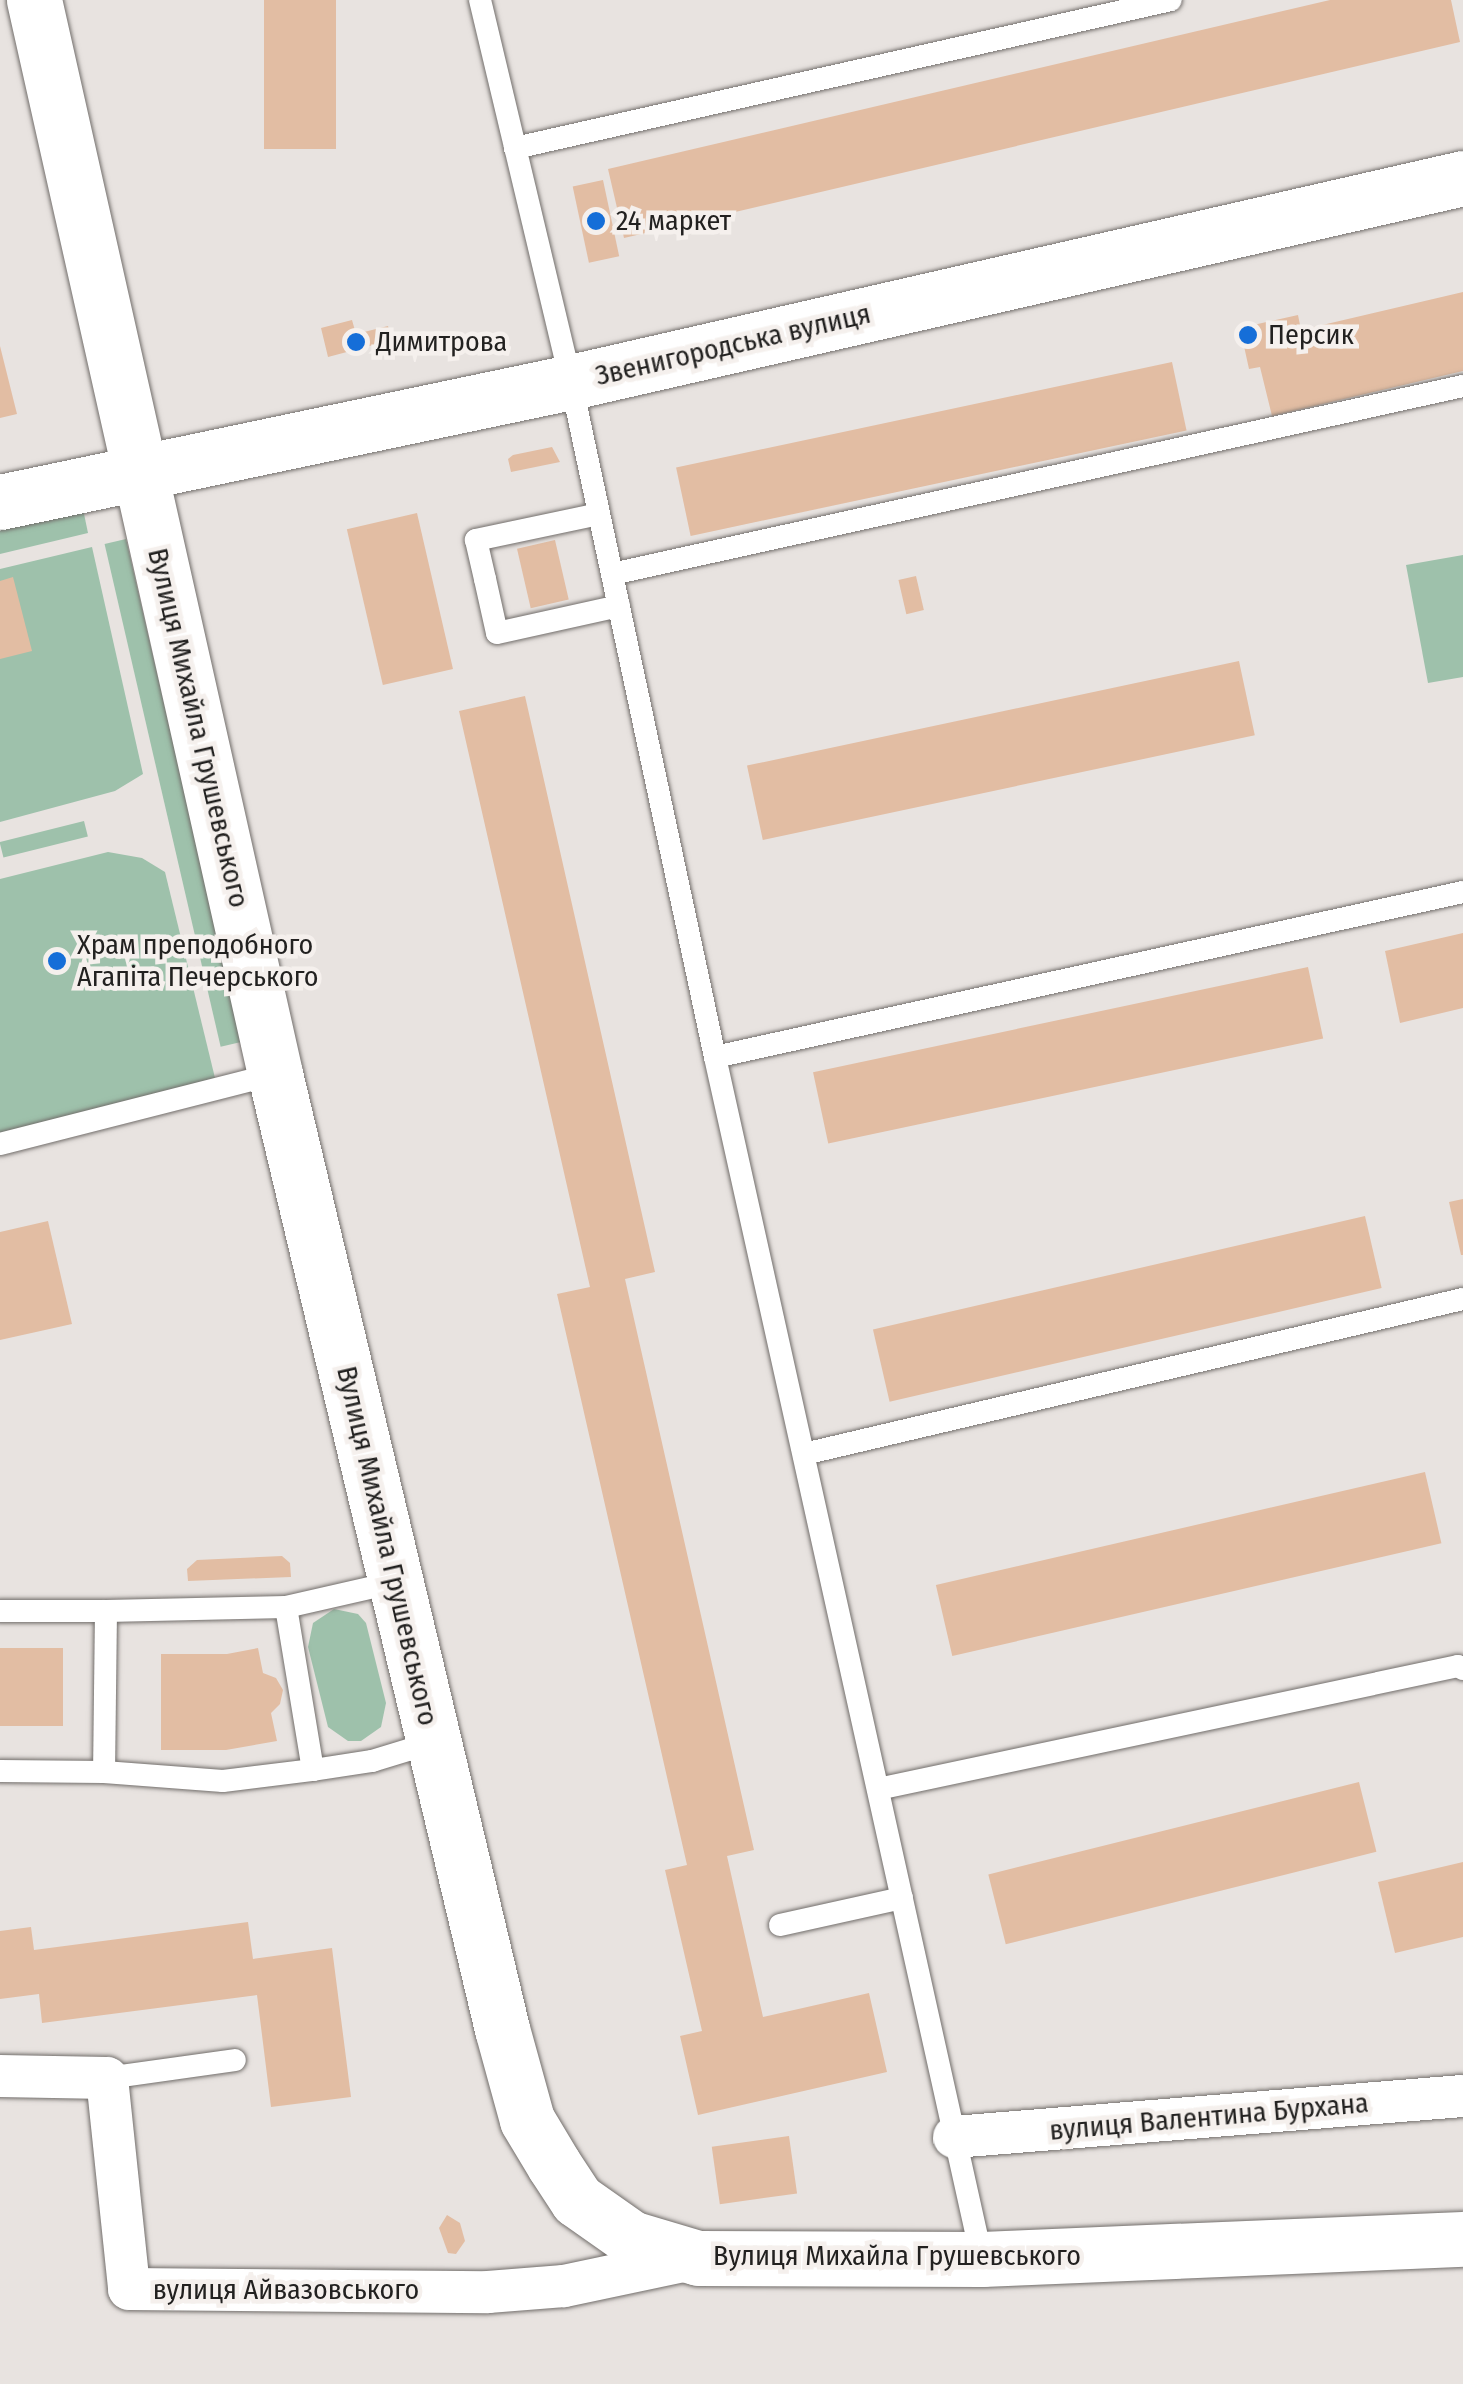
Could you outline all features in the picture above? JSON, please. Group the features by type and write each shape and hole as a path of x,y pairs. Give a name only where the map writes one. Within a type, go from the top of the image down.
{"street":[{"name":"Вулиця Михайла Грушевського","path":"34,0 275,1074 527,2120 577,2200 631,2238 698,2258 982,2260 1463,2239"},
{"name":"Звенигородська вулиця","path":"0,502 570,382 1463,178"},
{"path":"0,2076 108,2078"},
{"name":"вулиця Айвазовського","path":"108,2078 130,2289 488,2292 564,2286 698,2258"},
{"name":"вулиця Валентина Бурхана","path":"954,2137 1463,2096"}],"lane":[{"path":"480,0 570,382 715,1057 982,2260"},
{"path":"515,148 1171,0"},
{"path":"612,574 1463,386"},
{"path":"599,514 476,540 497,633 619,606"},
{"path":"715,1057 1463,892"},
{"path":"0,1144 275,1074"},
{"path":"804,1454 1463,1300"},
{"path":"0,1611 286,1607 396,1582"},
{"path":"286,1607 313,1770"},
{"path":"104,1772 106,1611"},
{"path":"878,1789 1458,1666 1463,1669"},
{"path":"0,1771 104,1772 223,1781 372,1761 434,1742"},
{"path":"780,1925 902,1898"},
{"path":"108,2078 235,2060"}],"green space":[{"path":"83,509 88,533 0,554 0,525"},
{"path":"126,539 242,1042 221,1047 105,544"},
{"path":"92,547 143,774 115,791 0,822 0,569"},
{"path":"1463,555 1463,677 1428,683 1406,565"},
{"path":"84,821 88,837 3,858 0,842"},
{"path":"108,852 142,858 165,872 215,1078 0,1136 0,879"},
{"path":"334,1609 358,1614 366,1623 386,1703 381,1727 361,1741 348,1741 328,1727 308,1647 313,1623"}],"building":[{"path":"264,0 336,0 336,149 264,149"},
{"path":"1330,0 1451,0 1460,42 624,238 608,169"},
{"name":"24 маркет","path":"603,180 619,256 589,263 573,186"},
{"path":"1463,292 1463,371 1272,416 1260,367 1249,369 1240,328 1298,315 1301,330"},
{"path":"352,320 356,334 388,326 392,340 328,357 321,328"},
{"path":"0,346 17,414 0,418"},
{"path":"1172,362 1187,430 691,536 676,467"},
{"path":"552,447 560,462 511,472 508,459 513,455"},
{"path":"417,513 453,669 383,685 347,529"},
{"path":"555,540 569,599 531,608 517,549"},
{"path":"916,576 924,610 906,614 898,580"},
{"path":"13,577 32,651 0,659 0,581"},
{"path":"1239,661 1255,735 763,840 747,766"},
{"path":"525,696 655,1272 625,1279 754,1850 727,1856 763,2017 869,1993 887,2072 698,2115 680,2036 702,2031 665,1870 687,1865 557,1294 590,1287 459,711"},
{"path":"1463,933 1463,1008 1400,1023 1385,951"},
{"path":"1308,967 1323,1038 828,1144 813,1072"},
{"path":"1463,1199 1463,1255 1461,1255 1449,1202"},
{"path":"1365,1216 1382,1288 890,1402 873,1330"},
{"path":"48,1221 72,1324 0,1340 0,1232"},
{"path":"1425,1472 1441,1543 952,1656 936,1585"},
{"path":"282,1556 290,1563 291,1577 188,1581 187,1569 197,1560"},
{"path":"0,1648 63,1648 63,1726 0,1726"},
{"path":"258,1648 263,1673 276,1678 283,1690 280,1704 271,1713 277,1741 226,1750 161,1750 161,1654 227,1654"},
{"path":"1359,1782 1376,1852 1006,1944 988,1874"},
{"path":"1463,1862 1463,1937 1395,1953 1378,1882"},
{"path":"248,1922 253,1959 332,1948 351,2097 271,2107 257,1995 42,2023 39,1994 0,1999 0,1931 31,1927 34,1950"},
{"path":"789,2136 797,2193 720,2204 712,2147"},
{"path":"447,2215 460,2223 465,2241 456,2254 448,2253 439,2228"}],"place":[{"name":"24 маркет","path":"596,221"},
{"name":"Персик","path":"1248,335"},
{"name":"Димитрова","path":"356,342"},
{"name":"Храм преподобного Агапіта Печерського","path":"57,961"}]}
